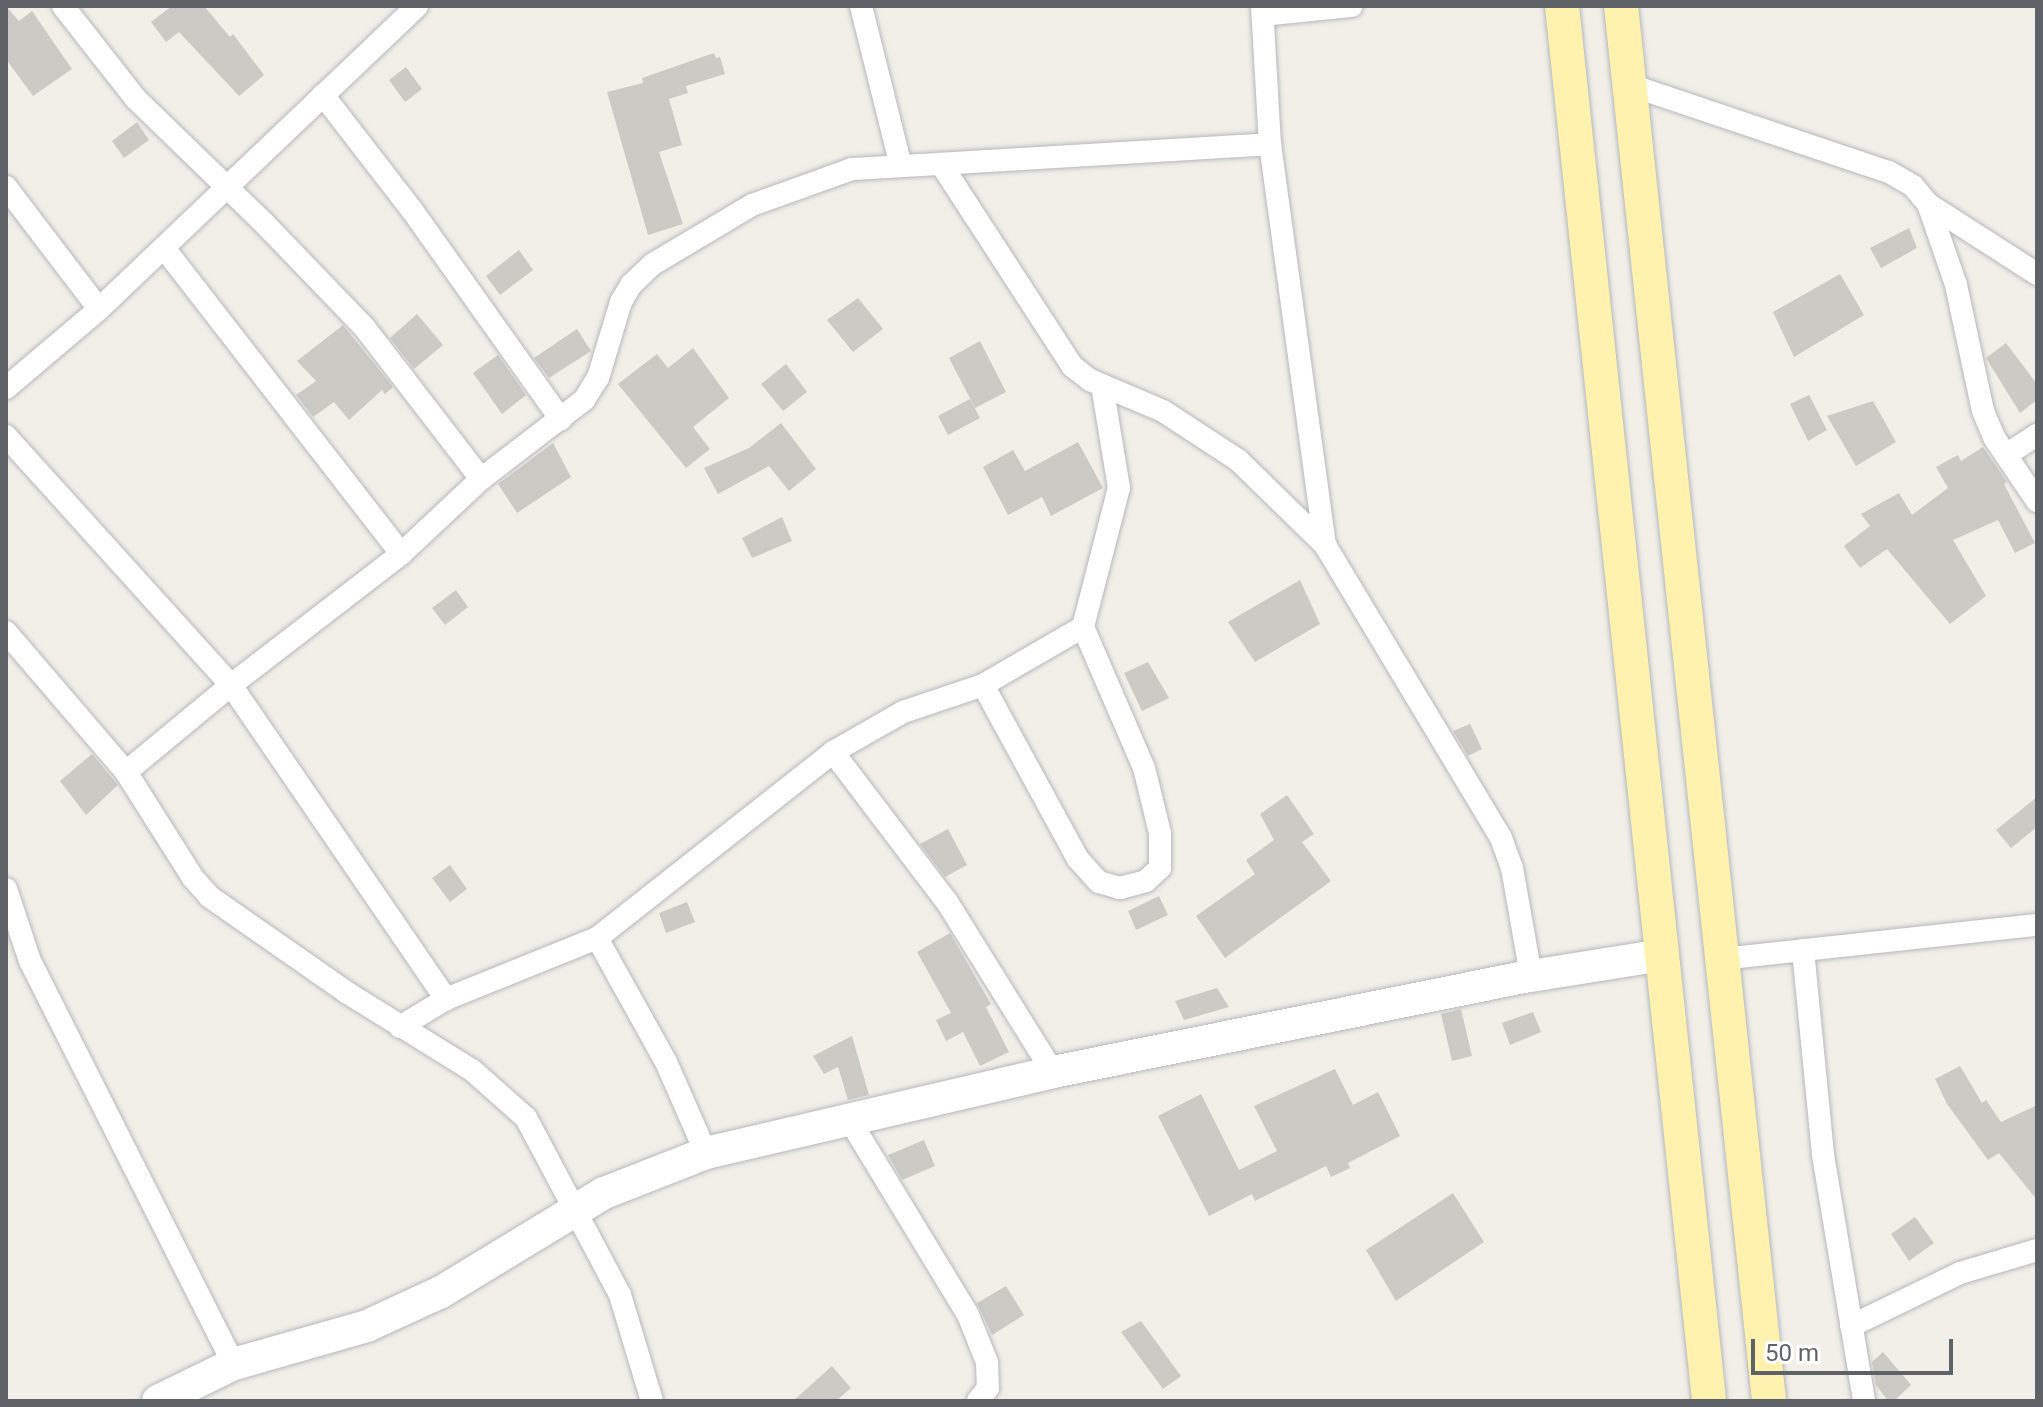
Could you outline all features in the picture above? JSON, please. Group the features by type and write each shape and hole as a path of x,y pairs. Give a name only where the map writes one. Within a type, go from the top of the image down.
{"main road":[{"path":"1562,6 1709,1401"},
{"path":"1621,6 1769,1401"}],"street":[{"path":"63,6 136,99 263,222 364,327 481,479"},
{"path":"6,388 99,309 417,6"},
{"path":"861,6 901,166"},
{"path":"1325,545 1270,144 1262,11 1352,6"},
{"path":"1630,85 1889,172 1913,186 1928,204 2037,274"},
{"path":"323,95 412,210 561,420"},
{"path":"126,772 231,685 401,554 481,479 584,400 598,378 621,302 631,285 653,264 752,205 852,169 1270,144"},
{"path":"941,164 1072,366 1102,385 1163,411 1238,460 1325,545 1501,838 1512,868 1531,976"},
{"path":"6,187 99,309"},
{"path":"1928,204 1963,310 1983,411 2006,455 2037,501"},
{"path":"164,248 401,554"},
{"path":"983,685 1078,859 1099,882 1120,888 1146,881 1160,868 1160,833 1147,781 1083,627 1119,488 1102,385"},
{"path":"2006,455 2037,435"},
{"path":"6,436 231,685 446,999"},
{"path":"400,1027 446,999 597,938 833,752 903,712 983,685 1083,627"},
{"path":"6,632 126,772 193,878 210,897 400,1027 472,1070 526,1118 620,1295 652,1401"},
{"path":"833,752 947,902 1053,1072"},
{"path":"6,889 30,961 234,1364"},
{"path":"1722,959 2037,925"},
{"path":"597,938 666,1062 706,1153"},
{"path":"1803,950 1823,1155 1864,1401"},
{"path":"158,1401 203,1390 234,1364 367,1326 441,1292 604,1193 706,1153 1053,1072 1531,976 1662,955"},
{"path":"849,1119 968,1315 987,1362 988,1388 978,1401"},
{"path":"1851,1326 1960,1273 2037,1250"}],"building":[{"path":"6,6 19,21 32,11 72,69 33,96 6,59"},
{"path":"172,6 204,6 230,37 233,34 264,75 239,96 179,32 166,42 151,22"},
{"path":"714,53 716,58 720,57 725,74 686,86 688,93 669,99 682,145 659,152 683,224 648,235 607,92 643,83 642,78"},
{"path":"406,67 422,89 405,102 389,80"},
{"path":"137,122 149,140 124,158 112,141"},
{"path":"1909,228 1917,248 1881,268 1870,248"},
{"path":"519,250 533,270 500,295 486,276"},
{"path":"1840,274 1864,315 1794,357 1773,312"},
{"path":"858,298 883,329 853,352 827,320"},
{"path":"417,314 443,345 414,369 390,338"},
{"path":"343,325 393,387 385,394 382,390 349,420 334,402 313,417 296,395 316,381 297,361"},
{"path":"577,329 591,351 549,378 534,358"},
{"path":"980,341 1006,392 975,408 949,358"},
{"path":"2006,343 2037,384 2037,400 2020,413 1986,358"},
{"path":"693,348 729,398 693,427 710,449 686,468 618,384 657,354 668,368"},
{"path":"498,355 526,395 502,414 473,373"},
{"path":"786,364 807,392 783,411 761,384"},
{"path":"1809,395 1827,430 1808,441 1790,404"},
{"path":"970,399 980,418 948,435 938,416"},
{"path":"1873,401 1896,442 1856,466 1827,416"},
{"path":"781,423 816,469 789,491 769,466 718,494 704,468 749,448"},
{"path":"1078,442 1103,488 1051,516 1042,497 1008,515 983,467 1013,450 1025,471"},
{"path":"553,443 571,477 517,513 498,484"},
{"path":"1983,447 2007,482 2004,484 2035,543 2015,553 1998,520 1953,540 1986,596 1950,624 1887,549 1860,568 1844,546 1870,526 1861,514 1899,493 1912,515 1948,488 1936,467 1958,455 1961,461"},
{"path":"782,517 792,541 752,558 742,538"},
{"path":"1300,580 1320,624 1255,662 1228,622"},
{"path":"456,590 468,607 445,625 432,608"},
{"path":"1148,662 1169,698 1142,711 1124,673"},
{"path":"1470,724 1482,749 1468,756 1453,731"},
{"path":"92,754 118,785 86,815 60,781"},
{"path":"1287,795 1314,834 1302,842 1331,881 1225,958 1196,916 1255,874 1246,860 1274,840 1260,814"},
{"path":"2037,797 2037,827 2011,848 1996,830"},
{"path":"948,829 967,865 945,877 920,844"},
{"path":"450,865 467,889 450,902 432,878"},
{"path":"1159,896 1168,915 1136,930 1128,911"},
{"path":"687,902 695,922 666,933 659,913"},
{"path":"950,933 991,1004 986,1007 1009,1052 980,1066 963,1032 946,1041 936,1020 951,1013 917,952"},
{"path":"1217,988 1229,1007 1184,1020 1175,1001"},
{"path":"1461,1009 1472,1056 1452,1061 1441,1014"},
{"path":"1533,1012 1541,1032 1510,1045 1502,1023"},
{"path":"852,1036 869,1095 848,1100 838,1067 824,1074 813,1056"},
{"path":"1960,1066 1982,1103 1986,1100 2001,1122 2037,1105 2037,1200 1999,1153 1988,1160 1947,1104 1935,1079"},
{"path":"1335,1069 1353,1105 1378,1092 1400,1136 1348,1163 1350,1168 1331,1177 1326,1166 1255,1201 1252,1194 1209,1216 1158,1116 1201,1094 1239,1170 1277,1151 1254,1106"},
{"path":"924,1140 935,1166 902,1180 888,1155"},
{"path":"1453,1193 1484,1242 1396,1301 1366,1250"},
{"path":"1915,1217 1934,1243 1909,1261 1891,1234"},
{"path":"1006,1286 1024,1315 992,1335 977,1303"},
{"path":"1141,1321 1181,1376 1163,1389 1121,1332"},
{"path":"1883,1352 1911,1385 1894,1401 1888,1401 1876,1385 1872,1362"},
{"path":"832,1366 851,1388 836,1401 793,1401"}]}
